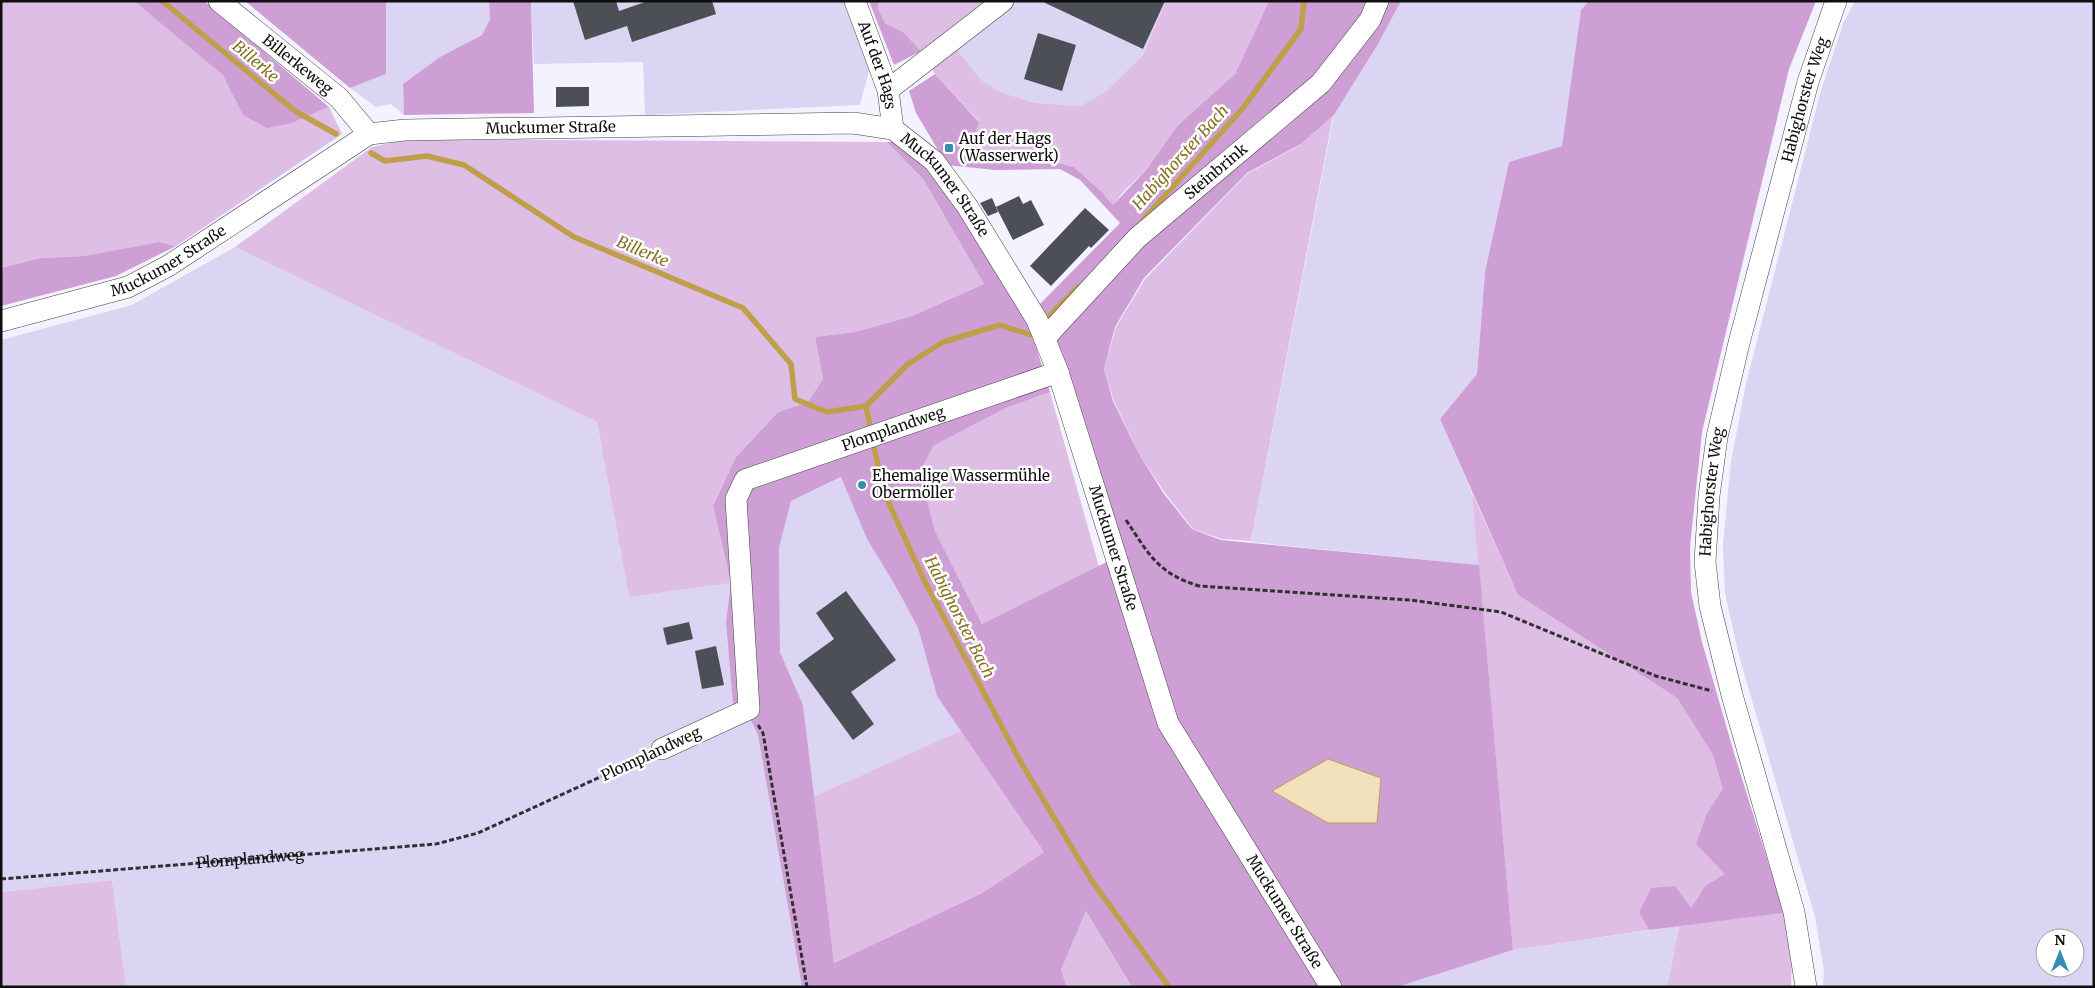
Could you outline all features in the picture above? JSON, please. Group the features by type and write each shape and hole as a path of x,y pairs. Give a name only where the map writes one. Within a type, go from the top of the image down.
{"street":[{"name":"Billerkeweg","path":"219,1 339,98 369,134"},
{"name":"Auf der Hags","path":"855,1 888,90 892,130"},
{"path":"888,90 1003,1"},
{"name":"Steinbrink","path":"1045,338 1137,238 1321,83 1370,20 1378,1"},
{"name":"Habighorster Weg","path":"1806,987 1794,912 1732,695 1710,606 1705,562 1709,496 1717,437 1739,343 1808,82 1836,1"},
{"name":"Muckumer Straße","path":"1,321 128,286 168,266 369,134 405,130 853,123 892,130 934,161 967,206 1037,320 1058,372 1168,723 1331,987"},
{"name":"Plomplandweg","path":"662,749 749,709 736,499 746,480 1058,372"}],"path":[{"path":"1123,515 1155,562 1180,580 1199,586 1410,600 1501,612 1656,676 1696,688 1732,695"},
{"path":"749,709 763,733 807,987"},
{"name":"Plomplandweg","path":"1,879 436,844 478,833 662,749"}],"shaded area":[{"path":"1,1 134,1 224,75 243,115 292,123 329,107 342,134 176,246 159,242 84,256 40,258 1,268"},
{"path":"134,1 204,1 329,107 292,123 267,128 243,115 223,75"},
{"path":"245,1 386,1 386,74 350,88"},
{"path":"386,1 489,1 490,19 482,35 440,57 403,84 404,115 391,104 376,107 350,88 386,74"},
{"path":"489,1 531,1 534,113 404,115 403,84 440,57 482,35 490,19"},
{"path":"531,1 849,1 871,63 860,105 645,115 643,62 534,64"},
{"path":"869,1 878,1 878,8 885,23 903,32 921,51 894,65"},
{"path":"878,1 988,1 946,36 981,80 1000,92 1035,103 1081,106 1106,91 1143,55 1166,1 1269,1 1235,74 1178,125 1146,170 1125,190 1113,205 1100,190 1074,167 1014,151 996,157 970,144 979,121 935,74 921,51 903,32 885,23 878,8"},
{"path":"988,1 1166,1 1143,55 1106,91 1081,106 1035,103 1000,92 981,81 946,36"},
{"path":"1269,1 1401,1 1378,44 1334,115 1301,144 1247,173 1144,278 1115,327 1104,369 1113,401 1139,454 1164,494 1192,529 1221,540 1479,565 1513,950 1397,987 1132,987 1086,911 1061,970 1067,987 802,987 758,735 746,710 733,703 726,621 731,583 713,506 736,457 778,412 808,402 823,379 815,337 855,332 912,316 984,284 923,179 887,142 893,142 932,170 956,205 1029,324 1050,392 1008,407 933,446 920,473 935,531 982,624 1123,554 1037,307 1120,223 1080,180 1060,169 995,170 947,165 916,113 909,91 935,74 979,122 971,144 996,157 1014,151 1074,167 1100,190 1113,205 1146,170 1178,125 1235,74","holes":["841,477 867,539 918,628 937,696 1044,852 982,893 834,963 803,705 780,652 779,548 791,501"]},
{"path":"1401,1 1589,1 1581,10 1562,146 1509,162 1485,272 1477,374 1440,419 1472,493 1479,565 1251,542 1334,115 1378,44"},
{"path":"1589,1 1816,1 1789,69 1702,432 1690,547 1691,592 1702,642 1734,753 1784,913 1649,930 1639,913 1651,888 1675,886 1691,908 1705,886 1725,874 1696,844 1707,813 1723,789 1713,755 1677,698 1518,595 1440,419 1477,374 1485,272 1509,162 1562,146 1581,10"},
{"path":"1855,1 2094,1 2094,987 1823,987 1824,971 1815,917 1738,652 1725,593 1723,545 1731,462 1746,384 1821,90 1843,24"},
{"path":"1333,116 1251,541 1222,539 1193,529 1165,493 1139,454 1114,401 1104,369 1116,327 1145,279 1247,174 1300,145"},
{"path":"408,139 887,142 923,179 984,284 912,316 855,332 815,337 823,379 808,402 778,412 736,457 713,506 731,583 629,597 597,422 235,247 372,147"},
{"path":"159,242 176,246 116,276 1,306 1,268 40,258 84,256"},
{"path":"235,247 597,422 629,597 731,583 726,621 746,710 758,735 802,987 126,987 112,880 1,892 1,340 132,305"},
{"path":"1050,392 1099,567 982,624 935,531 920,473 933,446 1008,407"},
{"path":"842,477 867,539 918,628 937,696 962,730 813,797 803,705 780,652 779,548 791,501"},
{"path":"1472,493 1518,595 1677,698 1713,755 1724,789 1707,813 1726,874 1705,886 1691,908 1639,913 1649,930 1513,950"},
{"path":"962,730 1044,852 982,893 834,963 813,797"},
{"path":"1328,759 1381,778 1377,823 1328,823 1272,791"},
{"path":"112,880 126,987 1,987 1,892"},
{"path":"1086,911 1132,987 1067,987 1061,970"},
{"path":"1784,913 1792,955 1791,987 1667,987 1679,926"},
{"path":"1679,926 1667,987 1397,987 1513,950"}],"building":[{"path":"573,1 616,1 619,11 648,1 712,1 716,14 632,42 627,26 585,40"},
{"path":"1041,1 1165,1 1143,49"},
{"path":"1038,33 1076,45 1062,91 1024,79"},
{"path":"556,87 589,87 589,106 556,107"},
{"path":"1019,196 1023,204 1031,200 1044,225 1013,240 996,207"},
{"path":"992,198 998,212 988,216 980,203"},
{"path":"1085,208 1109,230 1091,248 1089,246 1051,286 1030,266"},
{"path":"846,591 896,660 851,692 874,724 853,740 798,665 834,639 816,613"},
{"path":"689,622 693,639 667,645 663,628"},
{"path":"716,646 724,685 702,689 695,651"}],"waterway":[{"name":"Billerke","path":"162,1 295,111 336,134"},
{"name":"Habighorster Bach","path":"1143,220 1243,108 1301,29 1304,1"},
{"name":"Billerke","path":"371,153 385,161 427,156 464,165 574,237 743,308 791,364 795,399 827,412 866,406"},
{"name":"Habighorster Bach","path":"1050,315 1078,287"},
{"name":"Habighorster Bach","path":"871,431 866,406 908,364 943,342 1000,325 1031,335"},
{"name":"Habighorster Bach","path":"873,440 882,488 924,580 1019,759 1092,881 1169,987"}],"place":[{"name":"Auf der Hags (Wasserwerk)","path":"949,148"},
{"name":"Ehemalige Wassermühle Obermöller","path":"862,485"}]}
